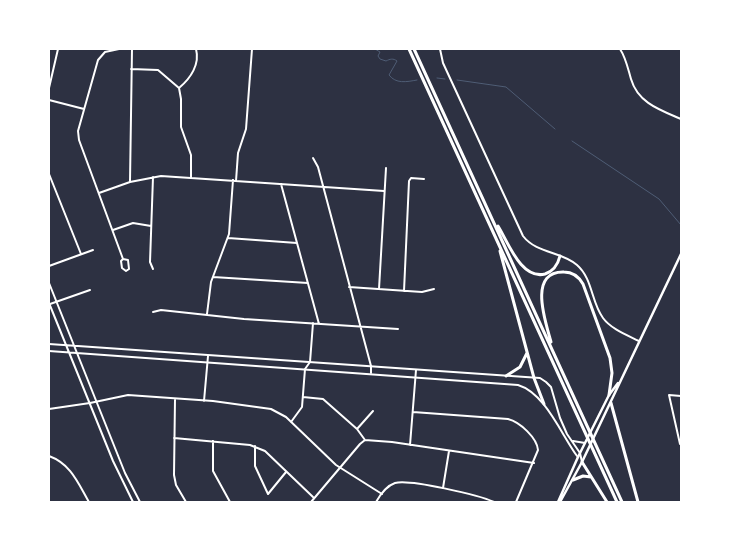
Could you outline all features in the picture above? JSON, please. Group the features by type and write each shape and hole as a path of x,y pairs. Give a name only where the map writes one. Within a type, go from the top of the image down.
{"highway":[{"path":"409,49 617,502"},
{"path":"414,49 622,502"},
{"path":"489,212 520,263 527,271 536,274 547,273 556,267 560,256"},
{"path":"497,241 534,378 544,404"},
{"path":"554,352 542,310 542,292 545,282 551,276 560,272 568,272 578,277 584,285 609,353 612,368 609,395"},
{"path":"506,376 521,366 527,353"},
{"path":"611,403 638,502"},
{"path":"582,462 607,502"},
{"path":"573,480 583,476 591,478"}],"main road":[{"path":"559,502 582,462 681,254"},
{"path":"559,502 579,455 609,395 614,386 619,382"}],"street":[{"path":"49,88 58,49"},
{"path":"119,49 105,52 98,60 78,131 79,140 124,259 128,260 129,269 122,268 121,261 124,259"},
{"path":"130,182 132,49"},
{"path":"179,88 189,78 195,67 198,59 196,49"},
{"path":"207,315 209,292 230,228 238,153 246,129 252,49"},
{"path":"440,49 443,63 522,234 534,247 560,256 574,263 583,271 605,321 639,341"},
{"path":"620,49 639,96 654,107 681,119"},
{"path":"132,69 161,71 179,88 182,131 191,155 191,178"},
{"path":"49,100 84,109"},
{"path":"313,158 318,167 371,366 371,373"},
{"path":"379,289 386,168"},
{"path":"49,174 81,254"},
{"path":"99,193 130,182 153,177 384,191"},
{"path":"153,177 150,262 153,269"},
{"path":"404,291 409,181 411,178 424,179"},
{"path":"281,184 319,324"},
{"path":"113,230 133,223 152,226"},
{"path":"228,238 297,243"},
{"path":"49,266 93,250"},
{"path":"213,277 308,283"},
{"path":"49,283 72,345 134,492 140,502"},
{"path":"349,286 422,292 434,289"},
{"path":"90,290 49,303 120,476 133,502"},
{"path":"153,312 161,310 398,330"},
{"path":"291,422 302,409 305,369 310,362 313,323"},
{"path":"49,344 348,364 545,380 550,386 558,414 582,462"},
{"path":"49,351 518,385 533,392 544,404 579,455"},
{"path":"204,401 208,354"},
{"path":"348,364 348,372"},
{"path":"410,445 416,370"},
{"path":"680,444 670,395 681,396"},
{"path":"49,409 124,396 175,398 271,409 291,422 340,467 382,494"},
{"path":"303,397 324,399 357,429 366,440"},
{"path":"175,398 174,475 176,484 186,502"},
{"path":"357,429 373,411"},
{"path":"413,412 512,420 536,442 538,452 516,502"},
{"path":"174,438 255,446 265,451 314,498"},
{"path":"310,502 360,444 366,440 534,463"},
{"path":"213,441 213,471 230,502"},
{"path":"572,441 585,443"},
{"path":"255,446 255,466 268,494 286,472"},
{"path":"443,488 449,450"},
{"path":"49,456 59,460 70,469 89,502"},
{"path":"376,502 390,486 400,483 443,488 494,502"},
{"path":"129,494 134,492"}],"waterway":[{"path":"375,49 380,52 378,56 380,59 386,61 393,59 397,61 389,75 392,78 402,82 417,80"},
{"path":"437,78 445,79"},
{"path":"457,80 506,87 555,129"},
{"path":"572,141 659,199 681,225"}]}
